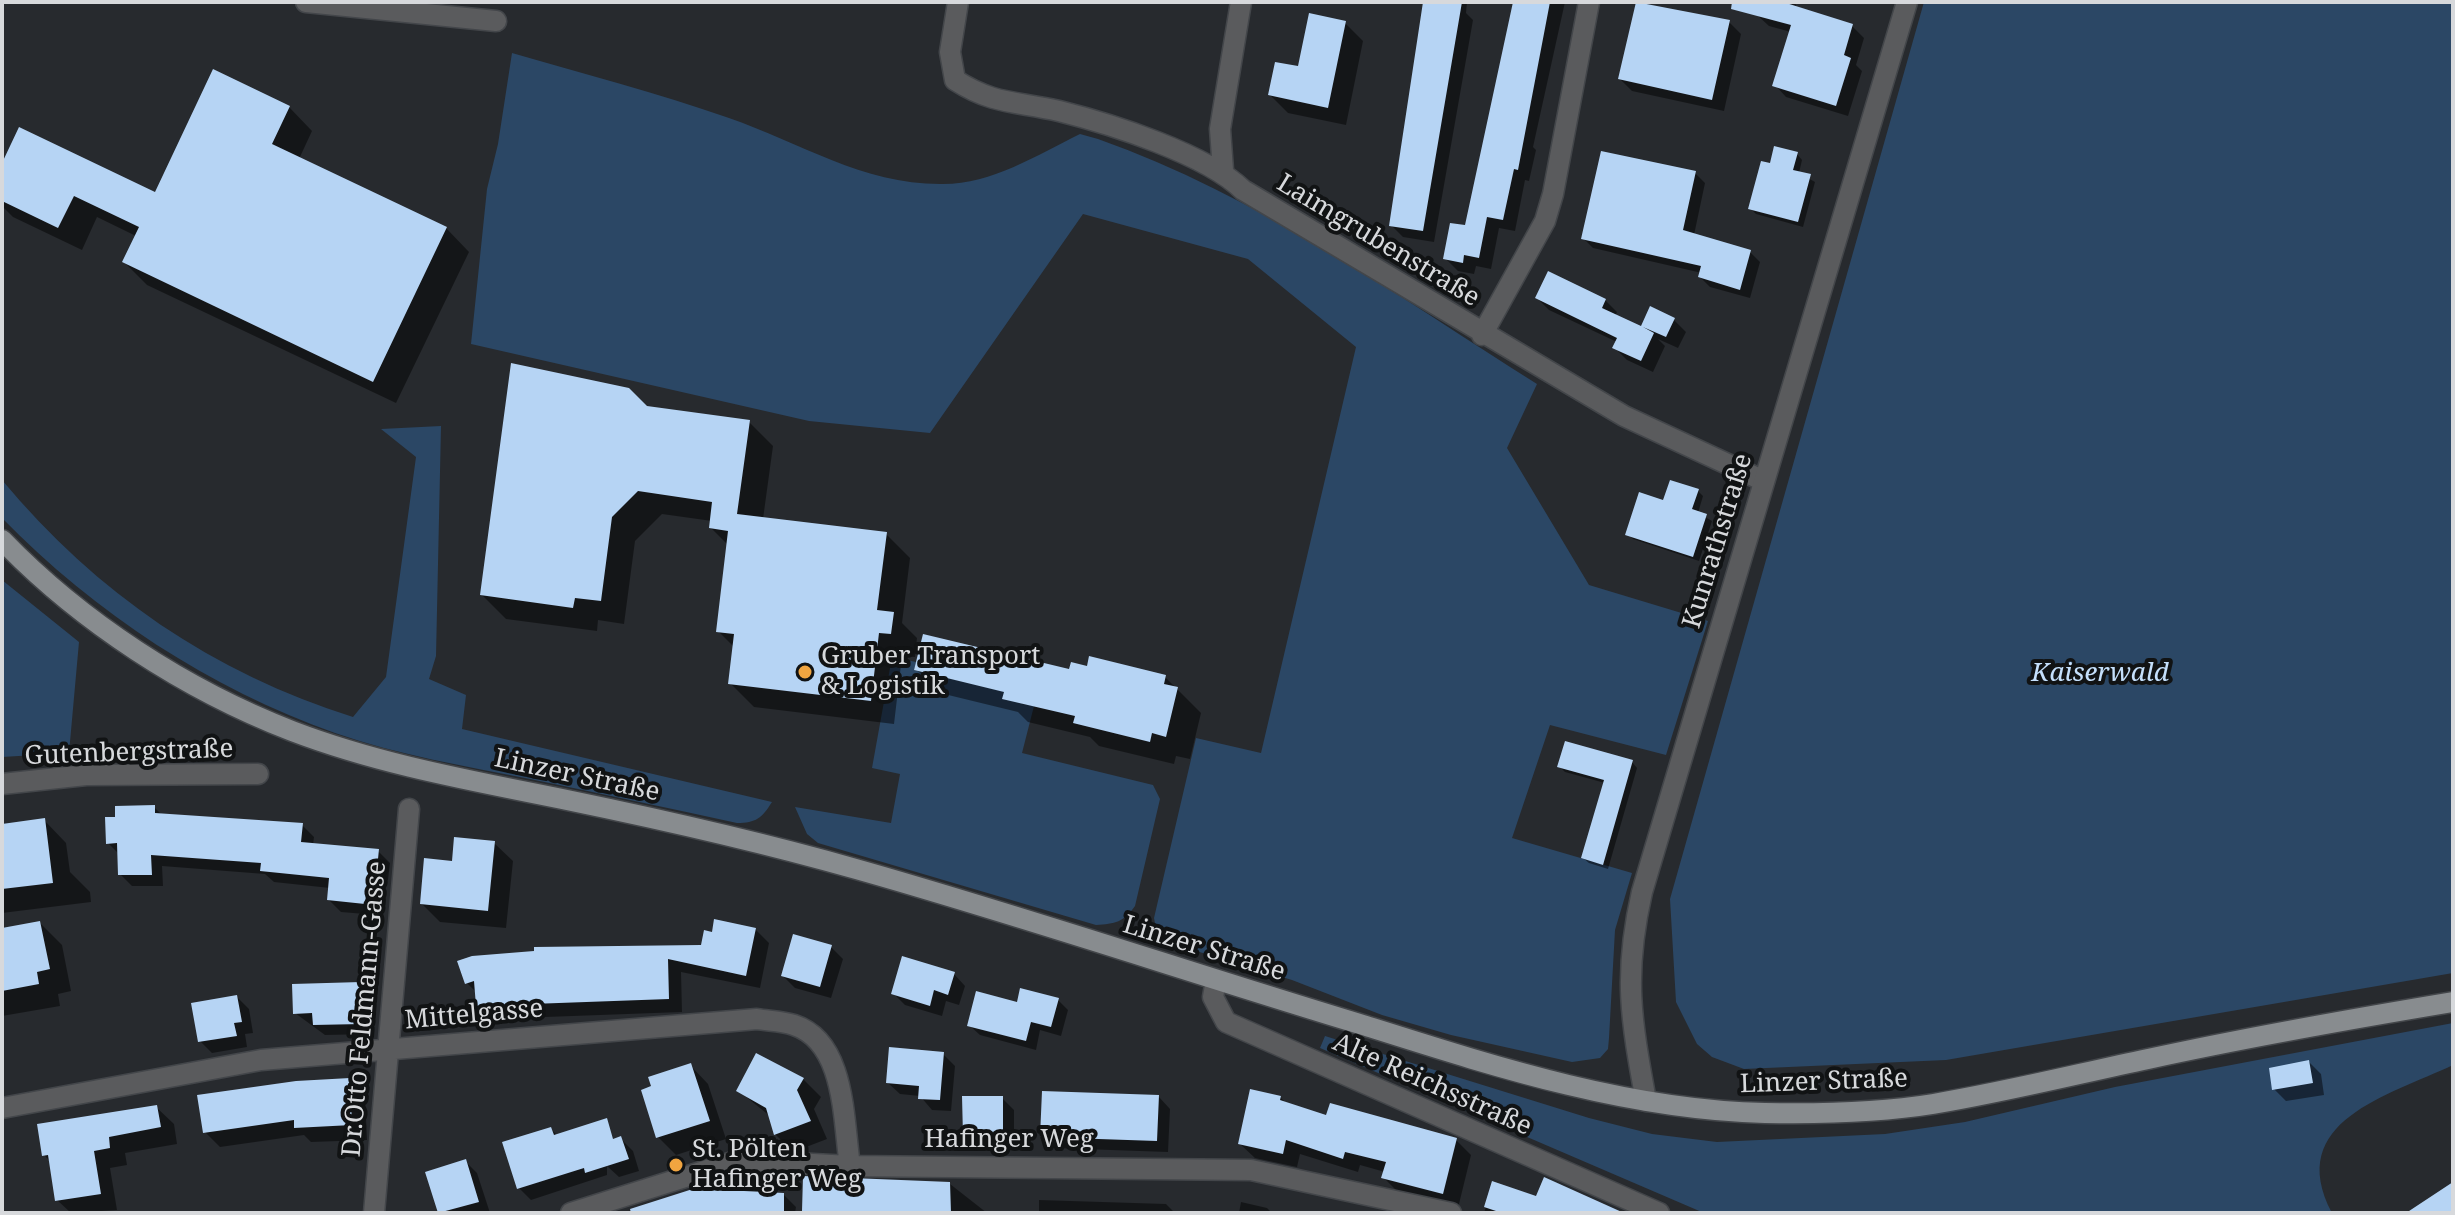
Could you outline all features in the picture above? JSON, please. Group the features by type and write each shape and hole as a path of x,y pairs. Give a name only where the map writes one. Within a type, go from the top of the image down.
{"main road":[{"name":"Linzer Straße","path":"2,540 52,586 123,640 204,690 303,735 417,769 776,847 941,894 1496,1065 1646,1101 1693,1109 1765,1113 1855,1112 1930,1105 2277,1031 2453,1002"}],"street":[{"path":"306,2 496,21"},
{"name":"Laimgrubenstraße","path":"958,2 950,52 955,80 982,97 1102,123 1223,170 1243,190 1482,335 1624,416 1764,481"},
{"path":"1223,170 1220,129 1241,2"},
{"path":"1482,335 1545,221 1553,194 1589,2"},
{"name":"Kunrathstraße","path":"1646,1101 1628,979 1632,937 1907,2"},
{"name":"Gutenbergstraße","path":"2,784 86,775 258,774"},
{"name":"Dr.Otto Feldmann-Gasse","path":"374,1213 409,809"},
{"name":"Alte Reichsstraße","path":"1216,980 1213,997 1226,1022 1626,1206 1659,1213"},
{"name":"Mittelgasse","path":"2,1108 261,1060 757,1019 794,1025 822,1042 835,1071 850,1166"},
{"name":"Hafinger Weg","path":"571,1213 739,1160 850,1166 1251,1170 1451,1213"}],"green space":[{"name":"Kaiserwald","path":"1924,2 2453,2 2453,973 1946,1060 1744,1069 1712,1057 1697,1044 1676,1002 1670,899"},
{"path":"512,53 702,109 833,161 886,178 961,183 1014,167 1080,134 1098,139 1214,188 1270,218 1378,282 1537,384 1507,448 1589,585 1708,621 1666,755 1550,725 1512,838 1632,873 1615,930 1608,1049 1600,1058 1572,1062 1451,1035 1382,1015 1292,980 1173,944 1156,927 1154,918 1196,738 1261,753 1356,347 1248,259 1083,214 930,433 809,421 471,344 487,189 498,144"},
{"path":"441,426 436,656 429,679 466,695 462,729 772,802 762,816 754,821 737,823 432,759 359,741 288,715 199,671 156,645 76,586 2,518 2,480 77,559 160,624 252,677 353,717 386,677 416,457 381,429"},
{"path":"2,580 79,642 69,753 2,757"},
{"path":"892,657 916,662 914,670 1023,696 1022,704 1034,706 1022,753 1153,785 1160,799 1135,906 1127,916 1114,923 1096,925 818,843 807,834 795,807 891,823 900,774 872,768"},
{"path":"2453,1023 2453,1065 2373,1101 2350,1116 2332,1134 2322,1155 2321,1181 2332,1213 1704,1213 1320,1048 1325,1036 1589,1118 1652,1134 1717,1142 1885,1134 1965,1122 2115,1087"}],"building":[{"path":"1423,2 1462,2 1423,231 1389,226"},
{"path":"1513,2 1550,2 1518,170 1514,169 1503,220 1487,217 1479,258 1464,255 1463,263 1443,259 1450,223 1465,225"},
{"path":"1636,2 1730,20 1712,100 1618,79"},
{"path":"1732,2 1783,2 1853,24 1844,55 1851,58 1836,106 1772,86 1791,25 1731,9"},
{"path":"1309,13 1346,21 1328,108 1268,95 1275,62 1298,66"},
{"path":"213,69 290,106 272,144 447,227 373,382 122,262 139,227 74,196 58,228 2,201 2,163 19,127 155,192"},
{"path":"1774,146 1798,152 1793,170 1811,174 1798,222 1748,209 1761,161 1770,163"},
{"path":"1601,151 1696,171 1683,230 1751,250 1740,290 1698,277 1701,266 1581,239"},
{"path":"1548,271 1606,299 1602,308 1641,326 1650,306 1675,318 1666,337 1643,327 1654,333 1641,361 1612,348 1617,338 1535,298"},
{"path":"511,363 629,388 647,406 750,420 737,514 887,532 877,610 894,612 891,634 879,633 871,701 728,684 734,634 716,632 728,531 709,528 712,502 638,491 612,517 601,601 575,598 573,608 480,595"},
{"path":"1670,480 1699,489 1692,509 1707,514 1693,557 1625,535 1639,492 1663,500"},
{"path":"923,634 1069,669 1071,662 1087,666 1089,656 1166,675 1164,684 1178,687 1166,737 1152,733 1150,742 1073,723 1075,716 1002,699 1004,692 914,670"},
{"path":"1565,741 1633,760 1603,865 1581,858 1604,780 1557,767"},
{"path":"155,805 155,813 303,823 301,842 379,849 377,869 369,868 365,904 327,900 329,878 260,871 261,863 151,855 152,875 118,875 117,843 106,844 105,817 115,817 115,806"},
{"path":"45,818 53,883 2,889 2,824"},
{"path":"454,837 495,841 488,911 420,904 424,858 452,861"},
{"path":"714,919 756,928 746,976 668,959 669,999 476,1006 474,981 465,984 457,961 472,956 534,951 534,947 701,945 704,930 712,932"},
{"path":"40,921 50,969 37,972 39,984 2,991 2,928"},
{"path":"793,934 832,945 820,987 781,976"},
{"path":"902,956 955,972 948,995 934,990 930,1006 891,994"},
{"path":"361,982 362,1024 313,1025 312,1013 293,1014 292,984"},
{"path":"1020,988 1059,998 1051,1027 1031,1022 1026,1041 967,1026 976,991 1017,1002"},
{"path":"237,995 242,1022 234,1023 237,1036 198,1042 191,1003"},
{"path":"889,1047 944,1052 940,1100 918,1099 919,1086 886,1083"},
{"path":"756,1053 804,1078 797,1090 811,1121 774,1135 766,1108 736,1091"},
{"path":"2309,1060 2313,1083 2272,1090 2269,1068"},
{"path":"691,1063 710,1121 656,1138 641,1090 651,1086 648,1077"},
{"path":"350,1078 352,1125 294,1128 294,1120 203,1133 197,1095 296,1081"},
{"path":"1250,1089 1281,1096 1280,1100 1326,1115 1330,1103 1457,1138 1443,1194 1381,1178 1386,1162 1345,1152 1343,1159 1286,1140 1283,1154 1238,1144"},
{"path":"1042,1091 1159,1095 1157,1141 1040,1137"},
{"path":"962,1096 1003,1096 1003,1136 963,1136"},
{"path":"157,1105 161,1127 109,1137 110,1148 94,1151 101,1194 55,1201 48,1155 42,1156 37,1124"},
{"path":"607,1118 613,1139 621,1136 629,1159 585,1173 584,1168 517,1189 502,1142 551,1127 554,1135"},
{"path":"466,1159 479,1202 438,1213 425,1172"},
{"path":"803,1176 950,1182 951,1213 802,1211"},
{"path":"1544,1177 1624,1213 1502,1213 1484,1207 1492,1181 1536,1196"},
{"path":"721,1180 724,1190 784,1193 784,1213 631,1213 630,1209"},
{"path":"2453,1182 2453,1213 2406,1213"}],"place":[{"name":"Gruber Transport & Logistik","path":"805,672"},
{"name":"St. Pölten Hafinger Weg","path":"676,1165"}]}
